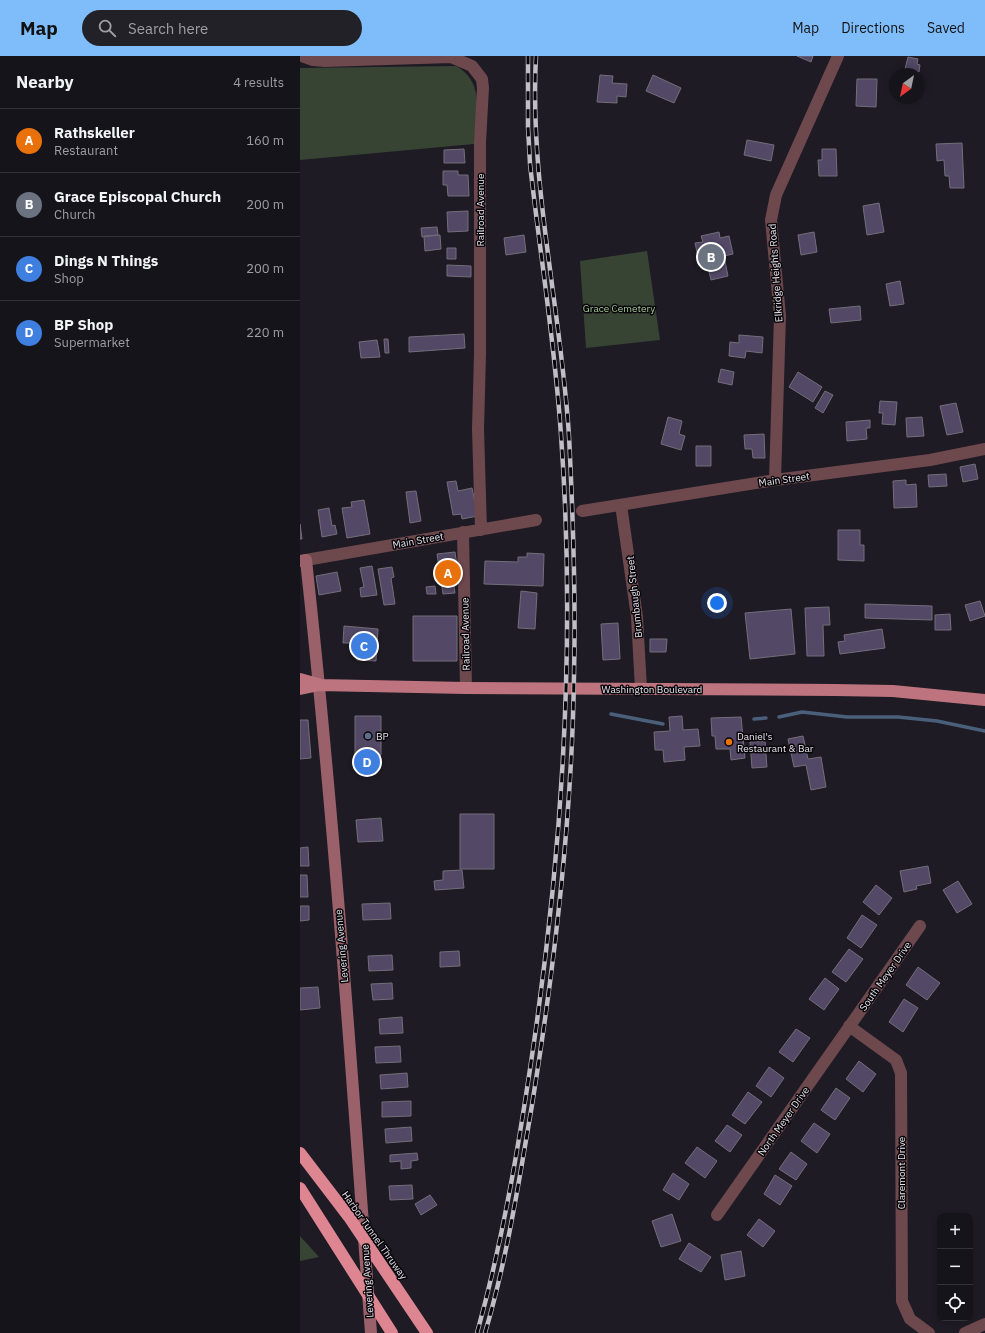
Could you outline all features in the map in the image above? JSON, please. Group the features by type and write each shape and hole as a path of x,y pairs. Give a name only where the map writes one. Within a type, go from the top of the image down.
{"highway":[{"name":"Harbor Tunnel Thruway","path":"300,1153 349,1217 427,1333"},
{"path":"300,1188 392,1333"}],"main road":[{"name":"Washington Boulevard","path":"300,679 319,685"},
{"name":"Washington Boulevard","path":"300,689 319,685 466,688 893,691 985,700"}],"street":[{"name":"Railroad Avenue","path":"302,56 313,60 324,61 451,58 463,60 472,66 482,79 483,88 480,142 480,354 478,449 481,530"},
{"name":"Elkridge Heights Road","path":"775,480 780,316 771,234 772,212 776,195 838,56"},
{"name":"Main Street","path":"582,511 775,480 930,460 985,449"},
{"name":"Brumbaugh Street","path":"621,505 637,617 641,689"},
{"name":"Main Street","path":"303,560 536,520"},
{"name":"Railroad Avenue","path":"463,532 466,688"},
{"name":"Levering Avenue","path":"303,560 319,685 354,1109 370,1333"},
{"name":"South Meyer Drive","path":"849,1026 920,926"},
{"name":"North Meyer Drive","path":"716,1215 849,1026"},
{"name":"Claremont Drive","path":"849,1026 896,1060 901,1073 902,1301 910,1318 929,1333"},
{"path":"965,1333 985,1324"}],"green space":[{"path":"456,66 472,81 475,91 477,111 474,144 300,160 300,68"},
{"name":"Grace Cemetery","path":"647,251 660,340 586,348 580,261"},
{"path":"300,1236 319,1257 300,1261"}],"building":[{"path":"797,56 813,56 811,62"},
{"path":"908,57 918,59 917,64 920,65 920,68 905,68"},
{"path":"600,75 613,76 612,83 627,84 626,97 617,96 617,103 597,102"},
{"path":"653,75 681,88 674,103 646,91"},
{"path":"857,79 877,79 876,107 856,106"},
{"path":"747,140 774,145 771,161 744,155"},
{"path":"962,143 964,188 950,188 949,176 945,176 944,160 937,161 936,144"},
{"path":"464,149 465,163 444,163 444,150"},
{"path":"822,149 836,149 837,176 819,176 818,160 822,160"},
{"path":"443,171 458,171 458,175 468,175 469,196 448,196 447,185 443,185"},
{"path":"879,203 884,232 867,235 863,206"},
{"path":"468,211 468,231 448,232 447,212"},
{"path":"437,227 438,235 422,237 421,228"},
{"path":"719,232 720,238 729,236 733,254 724,256 728,276 711,280 706,259 699,261 695,243 703,242 701,236"},
{"path":"814,232 817,252 801,255 798,235"},
{"path":"440,235 441,249 425,251 424,236"},
{"path":"524,235 526,252 506,255 504,238"},
{"path":"447,248 456,248 456,259 447,259"},
{"path":"447,265 471,266 471,277 447,276"},
{"path":"900,281 904,304 890,306 886,284"},
{"path":"860,306 861,320 831,323 829,309"},
{"path":"464,334 465,348 409,352 409,337"},
{"path":"739,335 763,337 762,353 746,351 745,358 729,356 730,342 739,343"},
{"path":"384,339 388,339 389,353 385,353"},
{"path":"377,340 380,357 361,358 359,342"},
{"path":"721,369 734,372 732,385 718,382"},
{"path":"798,372 822,387 813,402 789,387"},
{"path":"825,391 833,395 823,413 815,408"},
{"path":"880,401 897,402 895,425 882,424 883,413 879,413"},
{"path":"956,403 963,432 947,435 940,406"},
{"path":"668,417 682,421 679,434 685,436 681,450 661,444"},
{"path":"922,417 924,436 907,437 906,418"},
{"path":"870,420 870,428 866,428 867,439 847,441 846,422"},
{"path":"764,434 765,458 753,458 752,449 745,449 744,435"},
{"path":"696,446 711,446 711,466 696,466"},
{"path":"975,464 978,479 963,482 960,467"},
{"path":"946,474 947,486 929,487 928,475"},
{"path":"906,480 906,485 916,484 917,507 894,508 893,481"},
{"path":"456,481 458,491 472,488 478,516 462,519 461,514 453,515 447,482"},
{"path":"416,491 421,521 410,523 406,492"},
{"path":"364,500 370,534 347,538 342,508 352,507 351,502"},
{"path":"329,508 332,526 335,525 337,534 322,537 318,510"},
{"path":"300,524 302,539 300,539"},
{"path":"838,530 860,530 860,545 864,545 864,561 838,560"},
{"path":"455,552 457,579 453,579 455,593 443,594 437,554"},
{"path":"527,553 544,554 543,586 484,584 485,561 518,562 518,557 527,557"},
{"path":"372,566 377,595 361,597 360,588 364,587 360,568"},
{"path":"392,567 394,577 391,578 395,604 384,605 378,569"},
{"path":"337,572 341,591 319,595 316,576"},
{"path":"435,586 436,594 427,594 426,587"},
{"path":"521,591 537,593 535,629 518,628"},
{"path":"980,601 985,616 970,621 965,605"},
{"path":"865,604 932,606 932,620 865,618"},
{"path":"829,607 830,625 823,625 824,656 807,656 805,608"},
{"path":"791,609 795,654 750,659 745,613"},
{"path":"950,614 951,630 935,630 935,615"},
{"path":"413,616 457,616 457,661 413,661"},
{"path":"618,623 620,659 603,660 601,624"},
{"path":"344,626 378,629 376,661 357,660 358,649 352,649 352,643 343,643"},
{"path":"882,629 885,648 840,654 838,642 845,641 844,635"},
{"path":"650,639 667,639 666,652 650,652"},
{"name":"BP","path":"355,716 381,716 381,755 355,755"},
{"path":"682,716 683,730 698,729 700,746 684,747 685,760 664,762 663,750 655,750 654,732 670,731 669,717"},
{"name":"Daniel's Restaurant & Bar","path":"741,717 745,758 731,760 730,749 716,749 715,736 712,736 711,718"},
{"path":"300,720 308,720 311,758 300,759"},
{"path":"803,736 808,759 821,757 826,787 811,790 806,765 794,767 788,739"},
{"path":"765,741 767,767 752,768 750,742"},
{"path":"356,756 378,756 378,769 356,769"},
{"path":"460,814 494,814 494,869 460,869"},
{"path":"381,818 383,841 358,842 356,820"},
{"path":"308,847 309,866 300,866 300,848"},
{"path":"928,866 931,883 916,886 917,889 904,892 900,871"},
{"path":"462,870 464,888 435,890 434,881 443,880 443,871"},
{"path":"300,875 307,875 308,897 300,897"},
{"path":"958,881 972,904 957,913 943,890"},
{"path":"876,885 892,898 879,915 863,902"},
{"path":"390,903 391,919 363,920 362,904"},
{"path":"300,906 309,906 309,920 300,921"},
{"path":"862,915 877,925 861,948 847,938"},
{"path":"849,949 863,959 846,982 832,972"},
{"path":"459,951 460,966 440,967 440,952"},
{"path":"392,955 393,970 369,971 368,956"},
{"path":"918,967 940,983 927,1000 906,985"},
{"path":"825,978 839,989 824,1010 809,999"},
{"path":"392,983 393,999 373,1000 371,984"},
{"path":"318,987 320,1008 300,1010 300,988"},
{"path":"904,999 918,1008 903,1032 889,1022"},
{"path":"402,1017 403,1033 380,1034 379,1019"},
{"path":"796,1029 810,1038 793,1062 779,1052"},
{"path":"400,1046 401,1062 376,1063 375,1047"},
{"path":"859,1061 876,1074 863,1092 846,1079"},
{"path":"769,1067 784,1078 771,1097 756,1086"},
{"path":"407,1073 408,1087 381,1089 380,1075"},
{"path":"836,1088 850,1098 835,1120 821,1110"},
{"path":"748,1092 762,1102 745,1124 732,1115"},
{"path":"411,1101 411,1116 382,1117 382,1102"},
{"path":"814,1123 830,1134 817,1153 801,1141"},
{"path":"727,1125 742,1135 730,1152 715,1141"},
{"path":"411,1127 412,1141 386,1143 385,1129"},
{"path":"697,1147 717,1161 705,1178 685,1163"},
{"path":"791,1152 807,1164 796,1180 779,1169"},
{"path":"417,1153 418,1160 411,1161 411,1168 401,1169 401,1161 390,1162 390,1155"},
{"path":"673,1173 689,1184 679,1200 663,1190"},
{"path":"775,1175 792,1186 780,1205 764,1194"},
{"path":"412,1185 413,1199 390,1200 389,1186"},
{"path":"430,1195 437,1205 421,1215 415,1204"},
{"path":"672,1214 681,1241 661,1247 652,1221"},
{"path":"759,1219 775,1231 763,1247 747,1235"},
{"path":"689,1243 711,1257 701,1272 679,1259"},
{"path":"741,1251 745,1276 725,1280 721,1255"}],"waterway":[{"path":"779,717 802,712 847,717 898,717 937,721 985,731"},
{"path":"611,714 663,724"},
{"path":"754,719 766,718"}],"railway":[{"path":"477,1333 495,1263 510,1192 533,1049 552,896 564,742 567,666 567,589 561,435 555,367 530,164 528,127 528,56"},
{"path":"485,1333 500,1277 512,1220 532,1105 548,998 561,891 573,729 575,645 573,525 569,436 565,388 541,199 535,104 536,56"}],"place":[{"name":"Grace Episcopal Church","path":"711,257"},
{"name":"Rathskeller","path":"448,573"},
{"name":"Dings N Things","path":"364,646"},
{"name":"BP","path":"368,736"},
{"name":"Daniel's Restaurant & Bar","path":"729,742"},
{"name":"BP Shop","path":"367,762"}]}
